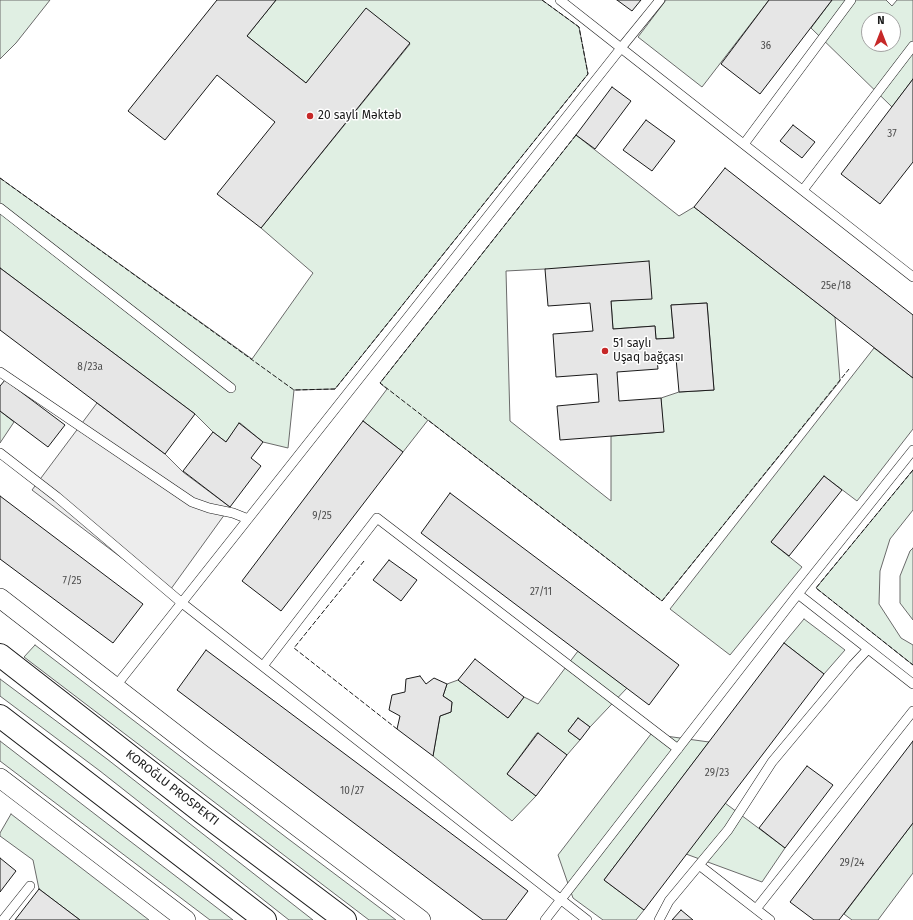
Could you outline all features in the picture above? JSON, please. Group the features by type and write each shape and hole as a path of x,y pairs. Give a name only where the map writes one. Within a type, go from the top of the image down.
{"main road":[{"name":"KOROĞLU PROSPEKTI","path":"0,655 203,813 345,920"},
{"path":"0,716 265,920"}],"street":[{"path":"0,598 200,753 421,920"},
{"path":"0,778 186,920"}],"lane":[{"path":"560,0 913,277"},
{"path":"115,687 660,0"},
{"path":"744,144 851,0"},
{"path":"803,190 913,46"},
{"path":"0,208 231,388"},
{"path":"0,372 192,502 208,508 233,513 248,519"},
{"path":"545,920 798,594 913,450"},
{"path":"0,453 57,497 182,603 587,920"},
{"path":"262,666 377,518 678,749"},
{"path":"798,594 913,684"},
{"path":"659,920 669,901 728,830 772,762 868,649"},
{"path":"756,909 913,711"},
{"path":"698,865 770,920"},
{"path":"3,920 30,886"}],"green space":[{"path":"0,0 50,0 16,43 0,59"},
{"path":"276,0 542,0 579,27 588,74 335,389 294,390 288,448 263,442 240,423 226,442 213,432 195,414 0,268 0,178 252,359 313,273 261,228 410,44 366,9 306,83 247,36"},
{"path":"666,0 769,0 702,87 638,37"},
{"path":"832,0 886,0 892,6 897,0 913,0 913,79 892,107 811,28"},
{"path":"576,135 679,216 694,207 835,317 840,381 662,601 428,420 403,452 363,421 387,389 380,383","holes":["545,269 652,298 611,301 613,329 655,326 656,339 674,338 671,305 707,303 714,390 679,392 661,398 663,432 611,436 611,501 510,421 506,271"]},
{"path":"874,348 913,378 913,429 857,501 824,476 771,542 802,567 730,655 670,609"},
{"path":"0,411 14,422 0,443"},
{"path":"913,470 913,510 890,539 880,571 879,604 901,638 913,645 913,665 816,588"},
{"path":"913,548 913,620 900,603 900,576 910,551"},
{"path":"804,619 845,650 824,674 784,643"},
{"path":"35,645 396,920 369,920 24,657"},
{"path":"578,651 627,688 590,727 578,718 568,731 580,740 567,755 537,733 507,774 536,796 512,821 433,756 440,716 451,712 452,702 443,696 447,684 458,680 508,718 524,697 538,704"},
{"path":"0,679 107,759 313,920 289,920 100,771 0,696"},
{"path":"651,734 709,742 604,880 644,910 636,920 603,920 573,898 558,855"},
{"path":"0,741 233,920 210,920 0,761"},
{"path":"725,803 785,848 762,882 686,854"},
{"path":"11,814 149,920 80,920 39,889 33,860 0,836 0,833"},
{"path":"913,823 913,873 878,920 852,920 844,914"}],"shaded area":[{"path":"97,403 165,454 183,472 230,507 168,593 32,490"}],"building":[{"name":"20 saylı Məktəb","path":"217,0 276,0 247,36 306,83 366,8 410,43 261,228 217,194 275,122 217,75 165,140 128,111"},
{"path":"617,0 641,0 632,11"},
{"path":"769,0 832,0 760,94 721,64"},
{"path":"913,79 913,162 880,204 841,174"},
{"path":"612,87 631,101 595,149 576,135"},
{"path":"646,120 675,141 652,171 623,150"},
{"path":"793,125 815,142 802,158 780,141"},
{"path":"725,168 913,315 913,378 694,207"},
{"name":"51 saylı Uşaq bağçası","path":"649,261 652,299 611,301 613,329 655,326 656,339 674,338 671,305 707,303 714,390 679,392 676,358 657,360 658,369 617,372 619,401 661,398 664,432 560,440 557,406 599,402 597,374 556,377 553,334 593,331 590,303 548,306 545,269"},
{"path":"0,268 195,414 165,454 0,330"},
{"path":"5,380 65,425 48,447 0,411 0,386"},
{"path":"363,421 403,452 281,611 242,581"},
{"path":"239,423 263,442 251,458 261,466 230,507 183,471 213,432 226,442"},
{"path":"824,476 842,490 789,556 771,542"},
{"path":"450,493 679,665 649,705 421,533"},
{"path":"0,496 143,604 113,643 0,559"},
{"path":"389,560 417,580 401,601 373,580"},
{"path":"784,643 824,674 644,910 604,880"},
{"path":"206,650 528,891 506,920 483,920 177,690"},
{"path":"475,659 524,697 508,718 458,680"},
{"path":"420,676 426,684 434,678 447,684 443,696 452,702 451,712 440,716 433,756 397,729 400,716 389,710 392,695 405,692 406,679"},
{"path":"578,718 590,727 580,740 568,731"},
{"path":"538,733 567,755 536,796 507,774"},
{"path":"913,741 913,823 839,920 814,920 790,902"},
{"path":"807,766 833,785 785,848 759,828"},
{"path":"0,858 16,871 0,892"},
{"path":"39,889 80,920 15,920"},
{"path":"681,910 693,920 672,920"}],"fence":[{"path":"0,178 294,390 335,389 588,74 579,27 542,0"},
{"path":"576,135 380,383 662,601 849,369"},
{"path":"913,470 816,588 913,665"},
{"path":"364,561 294,648 397,729"}],"place":[{"name":"20 saylı Məktəb","path":"310,116"},
{"name":"51 saylı Uşaq bağçası","path":"605,351"}]}
